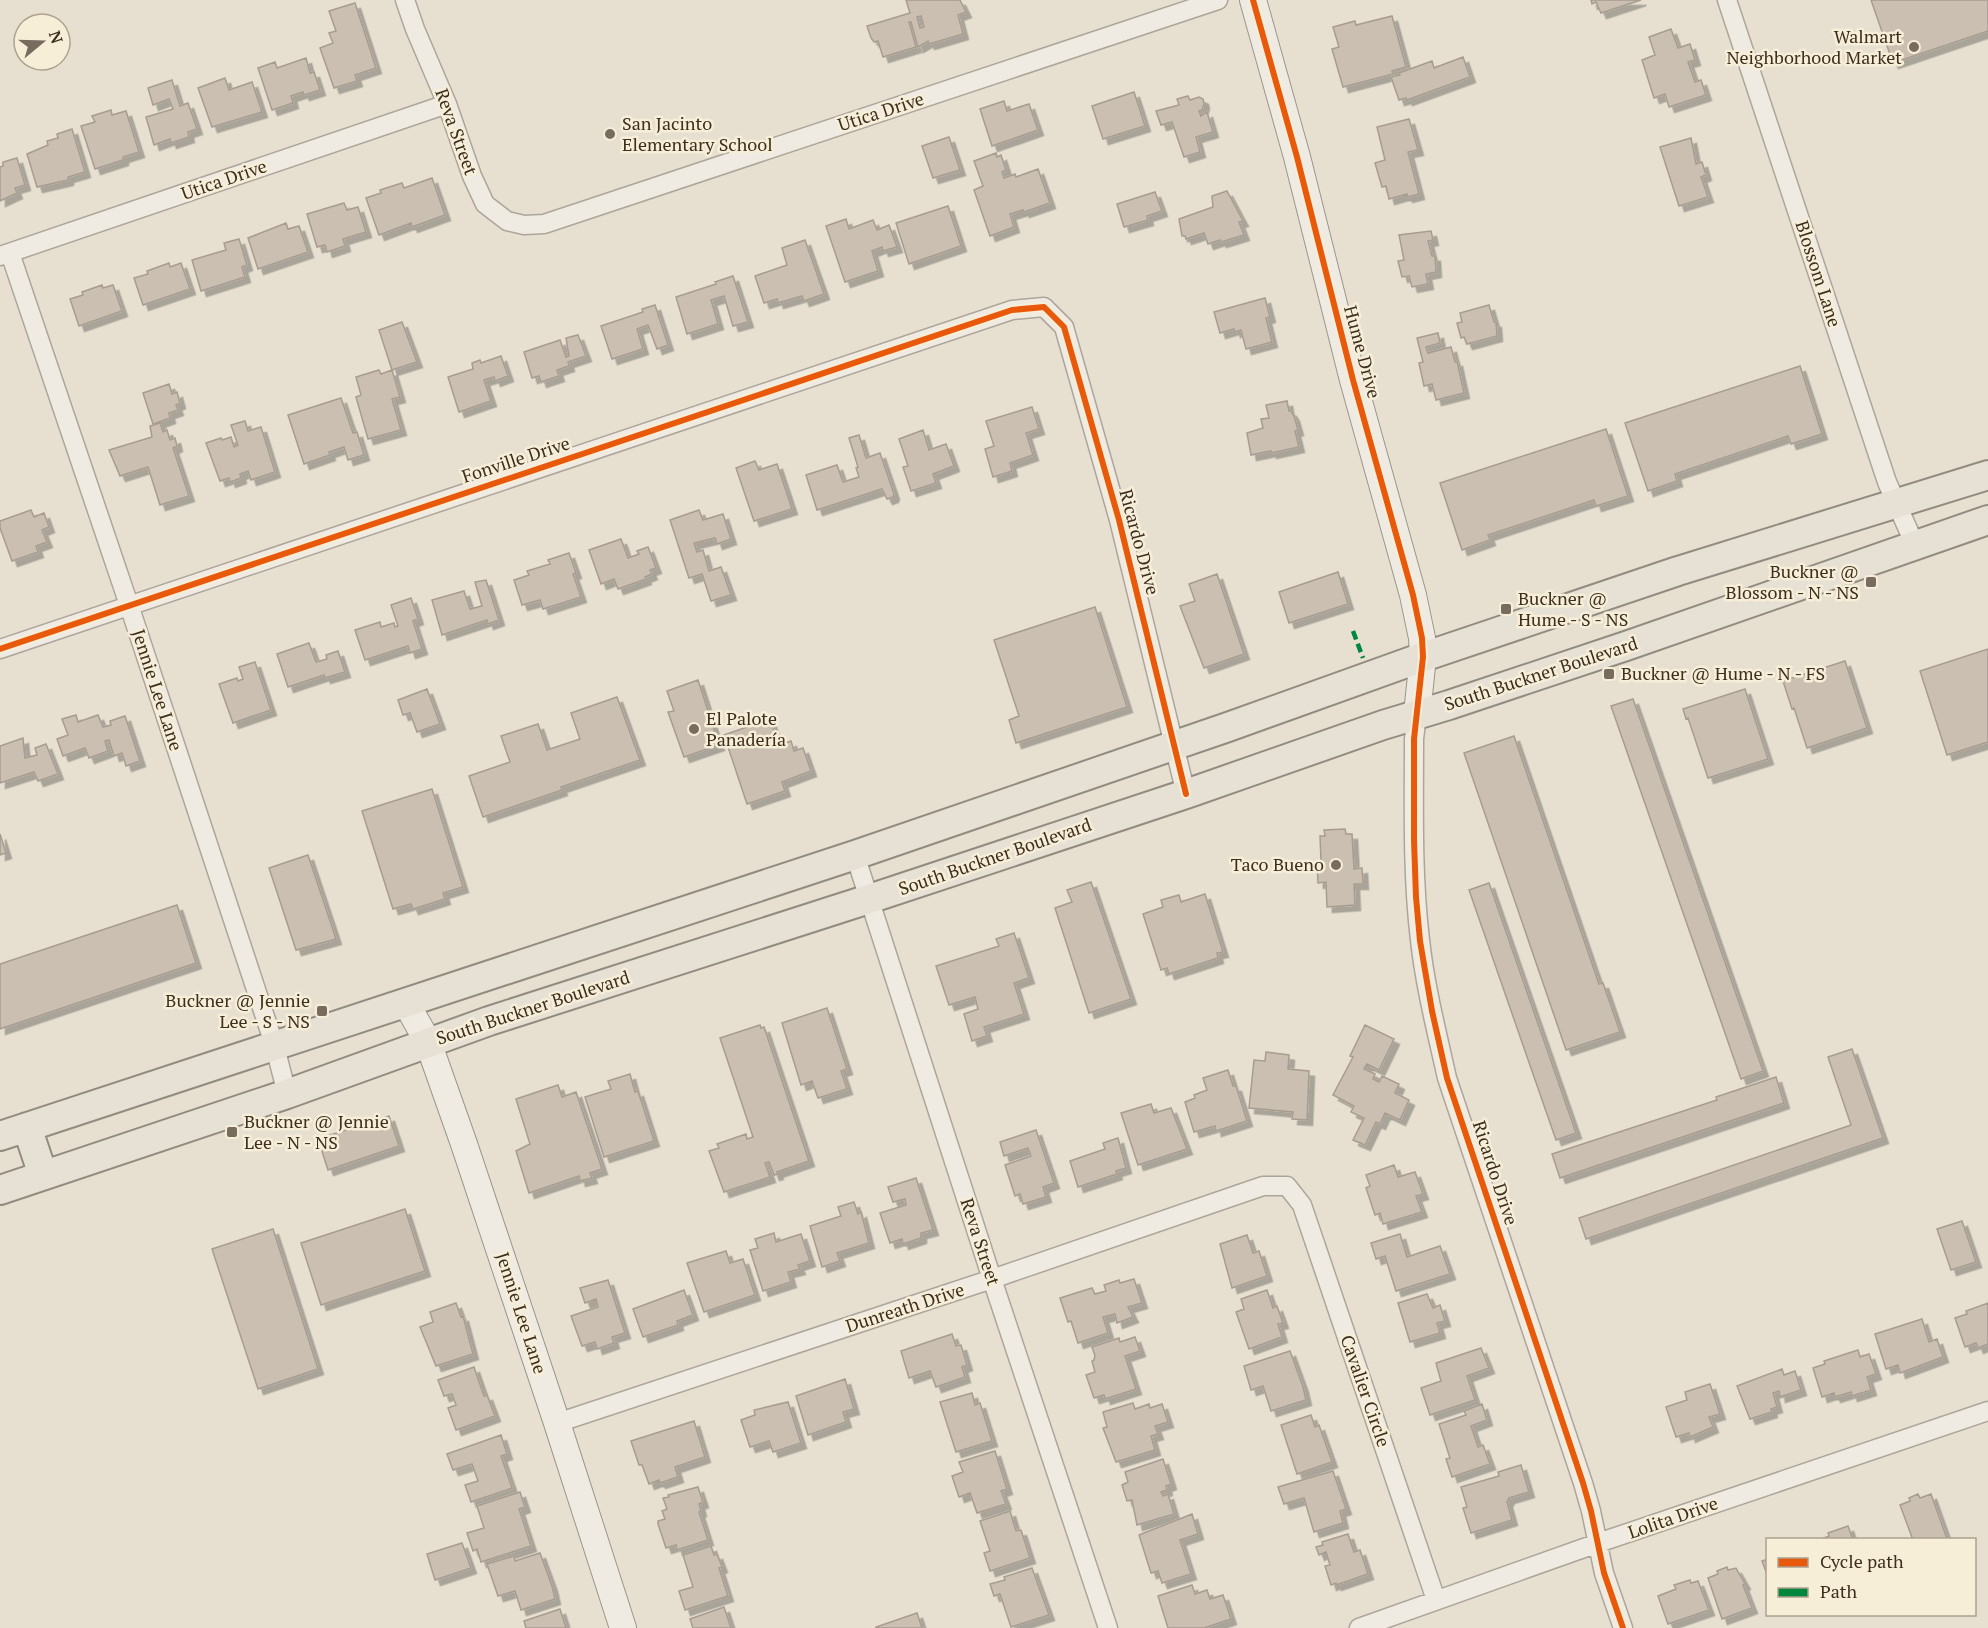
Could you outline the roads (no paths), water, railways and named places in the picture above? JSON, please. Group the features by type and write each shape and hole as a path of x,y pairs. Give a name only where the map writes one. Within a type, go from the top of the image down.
{"main road":[{"path":"0,1137 855,855 1423,657 1678,571 1988,475"},
{"name":"South Buckner Boulevard","path":"0,1190 287,1094 428,1042 869,899 1186,794 1383,724 1626,646 1988,520"},
{"path":"27,1127 43,1175"}],"street":[{"name":"Reva Street","path":"405,0 447,104 472,176 485,204 507,221 524,225 544,224"},
{"name":"Utica Drive","path":"544,224 1218,0"},
{"name":"Hume Drive","path":"1253,0 1297,157 1353,380 1413,595 1422,638 1423,657 1417,714"},
{"name":"Blossom Lane","path":"1727,0 1873,442 1887,482 1915,545"},
{"name":"Utica Drive","path":"5,254 447,104"},
{"name":"Jennie Lee Lane","path":"5,254 129,605 275,1047 287,1094"},
{"name":"Fonville Drive","path":"0,649 1012,310 1044,307"},
{"name":"Ricardo Drive","path":"1044,307 1064,327 1124,538 1186,794"},
{"name":"Ricardo Drive","path":"1417,714 1414,739 1416,897 1420,941 1447,1078 1583,1483 1604,1573 1623,1628"},
{"name":"Reva Street","path":"855,855 1108,1628"},
{"name":"Jennie Lee Lane","path":"406,1003 428,1042 558,1423 623,1628"},
{"name":"Dunreath Drive","path":"558,1423 1263,1186 1287,1186"},
{"name":"Cavalier Circle","path":"1287,1186 1302,1205 1436,1600"},
{"name":"Lolita Drive","path":"1359,1628 1598,1543 1988,1412"}],"place":[{"name":"Walmart Neighborhood Market","path":"1914,47"},
{"name":"San Jacinto Elementary School","path":"610,134"},
{"name":"Buckner @ Blossom - N - NS","path":"1871,582"},
{"name":"Buckner @ Hume - S - NS","path":"1506,609"},
{"name":"Buckner @ Hume - N - FS","path":"1609,674"},
{"name":"El Palote Panadería","path":"694,729"},
{"name":"Taco Bueno","path":"1336,865"},
{"name":"Buckner @ Jennie Lee - S - NS","path":"322,1011"},
{"name":"Buckner @ Jennie Lee - N - NS","path":"232,1132"}]}
